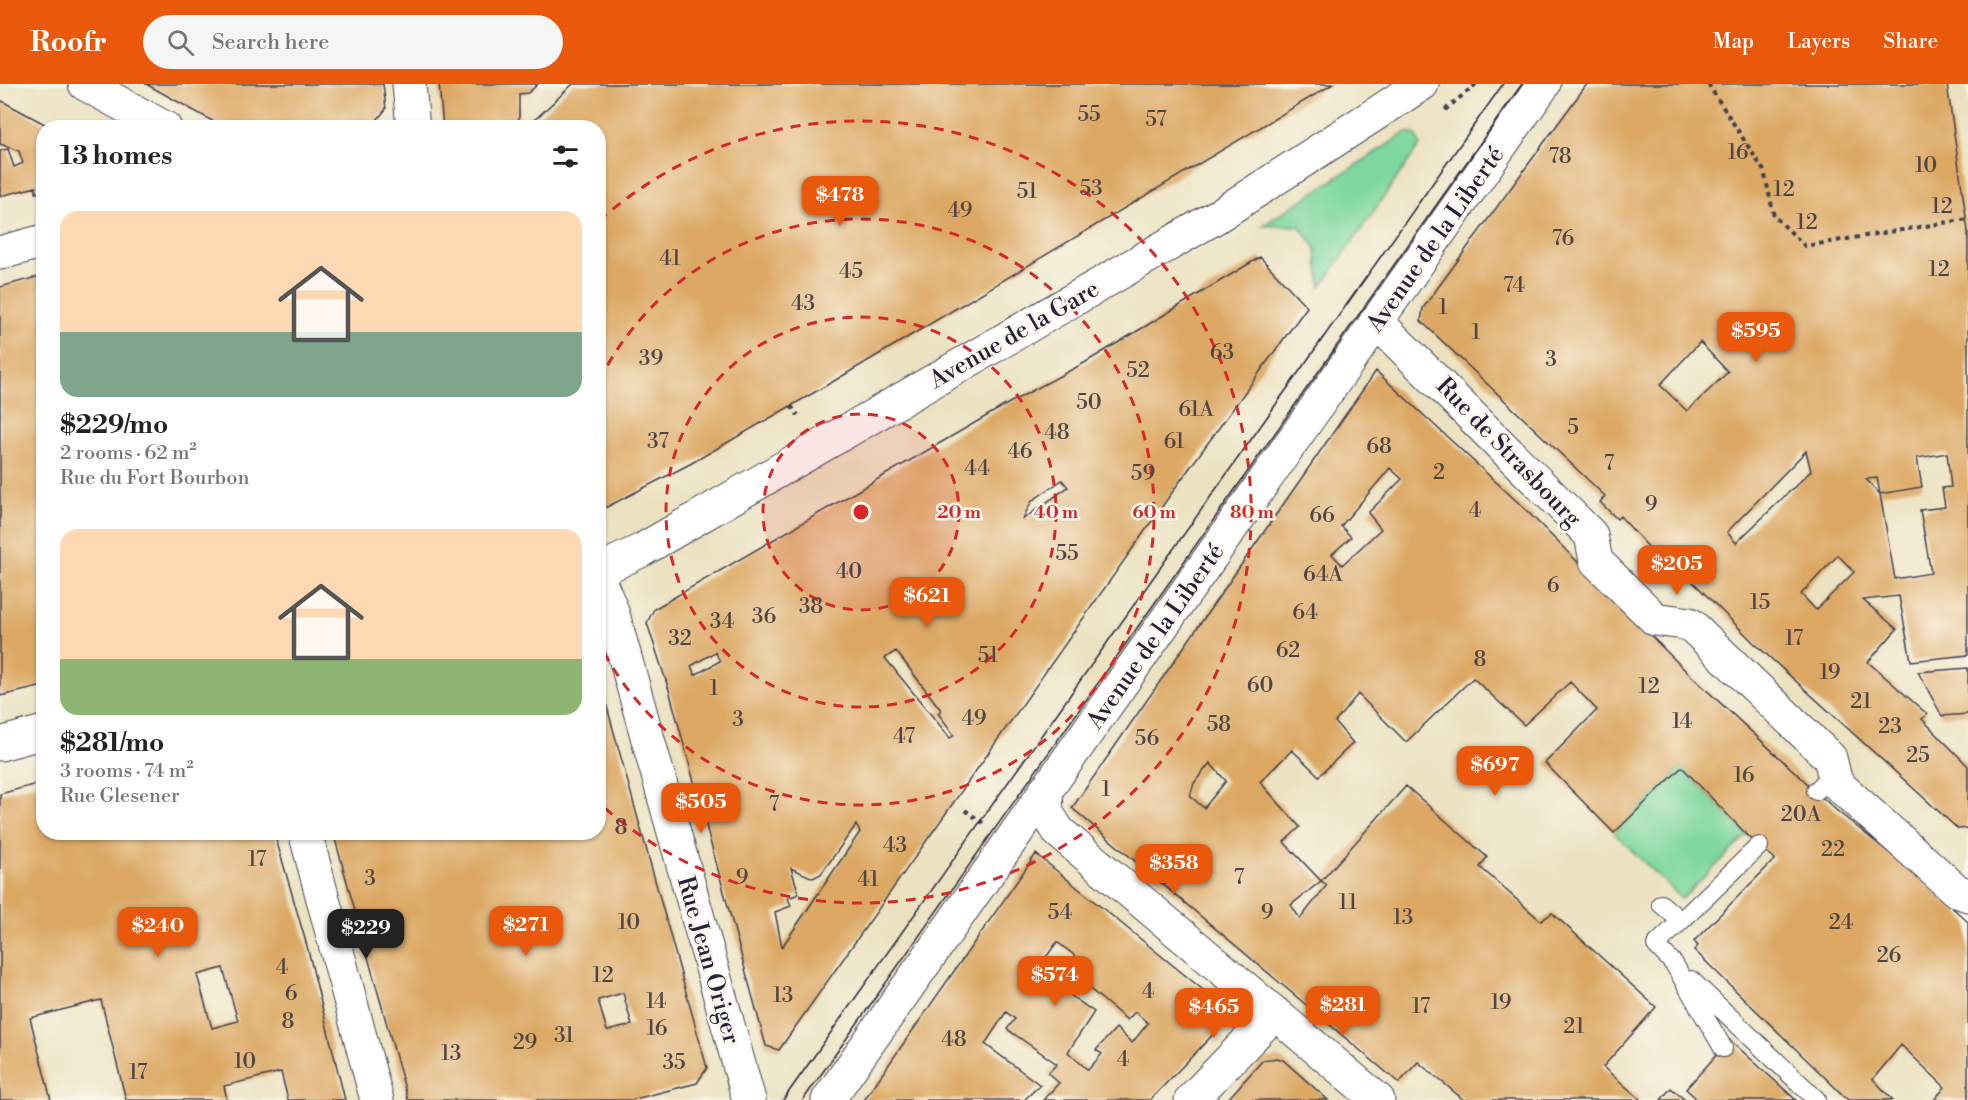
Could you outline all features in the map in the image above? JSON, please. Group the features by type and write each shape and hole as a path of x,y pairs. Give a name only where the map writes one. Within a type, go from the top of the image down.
{"main road":[{"path":"85,84 150,120"},
{"path":"409,84 412,120"},
{"name":"Avenue de la Liberté","path":"828,1100 1544,84"},
{"name":"Avenue de la Gare","path":"606,567 642,550 1216,217 1407,88"},
{"path":"0,253 36,243"},
{"name":"Rue de Strasbourg","path":"1376,321 1591,536 1596,561 1655,619 1690,624 1830,758 1824,783 1836,783 1957,891 1968,895"},
{"name":"Rue Jean Origer","path":"606,597 612,611 749,1100"},
{"path":"0,744 36,734"},
{"path":"1046,789 1047,813 1059,832 1378,1100"},
{"path":"307,840 377,1100"},
{"path":"1191,1100 1275,1013"}],"lane":[{"path":"1759,846 1656,945 1817,1100"},
{"path":"1661,904 1681,921"},
{"path":"1674,964 1723,1048"}],"path":[{"path":"1708,84 1764,171 1774,216 1805,246 1968,219"},
{"path":"791,406 798,415"}],"green space":[{"path":"1407,132 1416,135 1420,145 1321,287 1315,246 1299,226 1262,226"},
{"path":"1682,767 1747,835 1682,899 1614,833"}],"building":[{"path":"146,84 383,84 386,109 377,120 211,120"},
{"path":"439,84 538,84 528,93 519,94 519,120 442,120"},
{"path":"573,84 1333,84 834,381 690,464 607,507 606,120 535,120"},
{"path":"1587,84 1947,84 1968,231 1968,655 1911,661 1899,596 1863,600 1897,629 1868,662 1927,714 1922,719 1968,766 1968,828 1958,829 1753,642 1658,547 1653,552 1620,516 1617,519 1600,502 1605,496 1421,321 1423,308","holes":["1700,342 1728,372 1687,411 1660,385","1806,451 1811,471 1736,543 1727,532","1947,453 1951,487 1942,488 1945,507 1920,510 1931,573 1895,579 1880,494 1922,487 1917,458","1877,478 1880,494 1866,479","1838,555 1854,572 1816,610 1801,594"]},
{"path":"0,100 37,120 36,187 0,196 0,151 8,149 14,167 23,163 19,151 0,144"},
{"path":"1260,257 1307,307 1178,484 779,1050 766,1046 669,690 647,623 654,609 1009,403 1086,362","holes":["1062,480 1068,487 1022,520 1032,501","896,651 941,710 938,713 954,735 950,738 885,658","715,652 720,661 695,675 691,666","856,825 860,832 782,947 775,912 791,906 788,898 799,894 791,868 813,878 821,874"]},
{"path":"36,277 36,688 0,696 0,287"},
{"path":"1376,371 1523,507 1687,672 1836,810 1918,876 1968,922 1968,1100 1934,1100 1945,1087 1901,1045 1873,1079 1893,1100 1848,1100 1694,950 1698,946 1694,941 1775,859 1747,835 1682,767 1614,833 1545,763 1597,710 1570,682 1524,725 1473,678 1406,742 1358,694 1335,722 1353,743 1319,776 1292,750 1260,782 1300,827 1284,842 1321,881 1406,786 1487,857 1480,867 1541,921 1552,913 1656,1007 1603,1067 1641,1100 1464,1100 1418,1062 1399,1083 1072,808","holes":["1390,468 1402,479 1368,513 1381,529 1342,565 1332,554 1351,537 1341,526","1210,763 1226,781 1204,808 1190,796 1194,783","1321,881 1327,885 1300,919 1291,905"]},
{"path":"1968,668 1968,714 1942,716 1918,672"},
{"path":"606,703 707,1068 697,1083 631,1100 408,1100 335,840 606,840","holes":["623,993 632,1025 607,1031 598,1000"]},
{"path":"36,784 36,840 276,840 307,946 345,1100 288,1100 281,1072 224,1086 227,1100 126,1100 101,1000 30,1018 51,1100 0,1100 0,794","holes":["223,968 238,1021 212,1028 197,975"]},
{"path":"1036,854 1202,989 1229,1018 1150,1100 1043,1100 1059,1083 1048,1073 1057,1064 1007,1029 1015,1019 1006,1012 985,1044 1040,1085 1024,1100 864,1100","holes":["1057,942 1082,961 1072,974 1127,1020 1135,1012 1148,1023 1132,1043 1116,1028 1096,1050 1102,1054 1088,1070 1068,1052 1094,1012 1036,971"]},
{"path":"1730,1040 1796,1100 1698,1100 1686,1089"},
{"path":"1277,1058 1283,1060 1328,1100 1227,1100 1263,1060"},
{"path":"1671,1088 1685,1100 1661,1100"}],"tram line":[{"path":"783,1100 1503,84"},
{"path":"803,1100 1522,84"}]}
